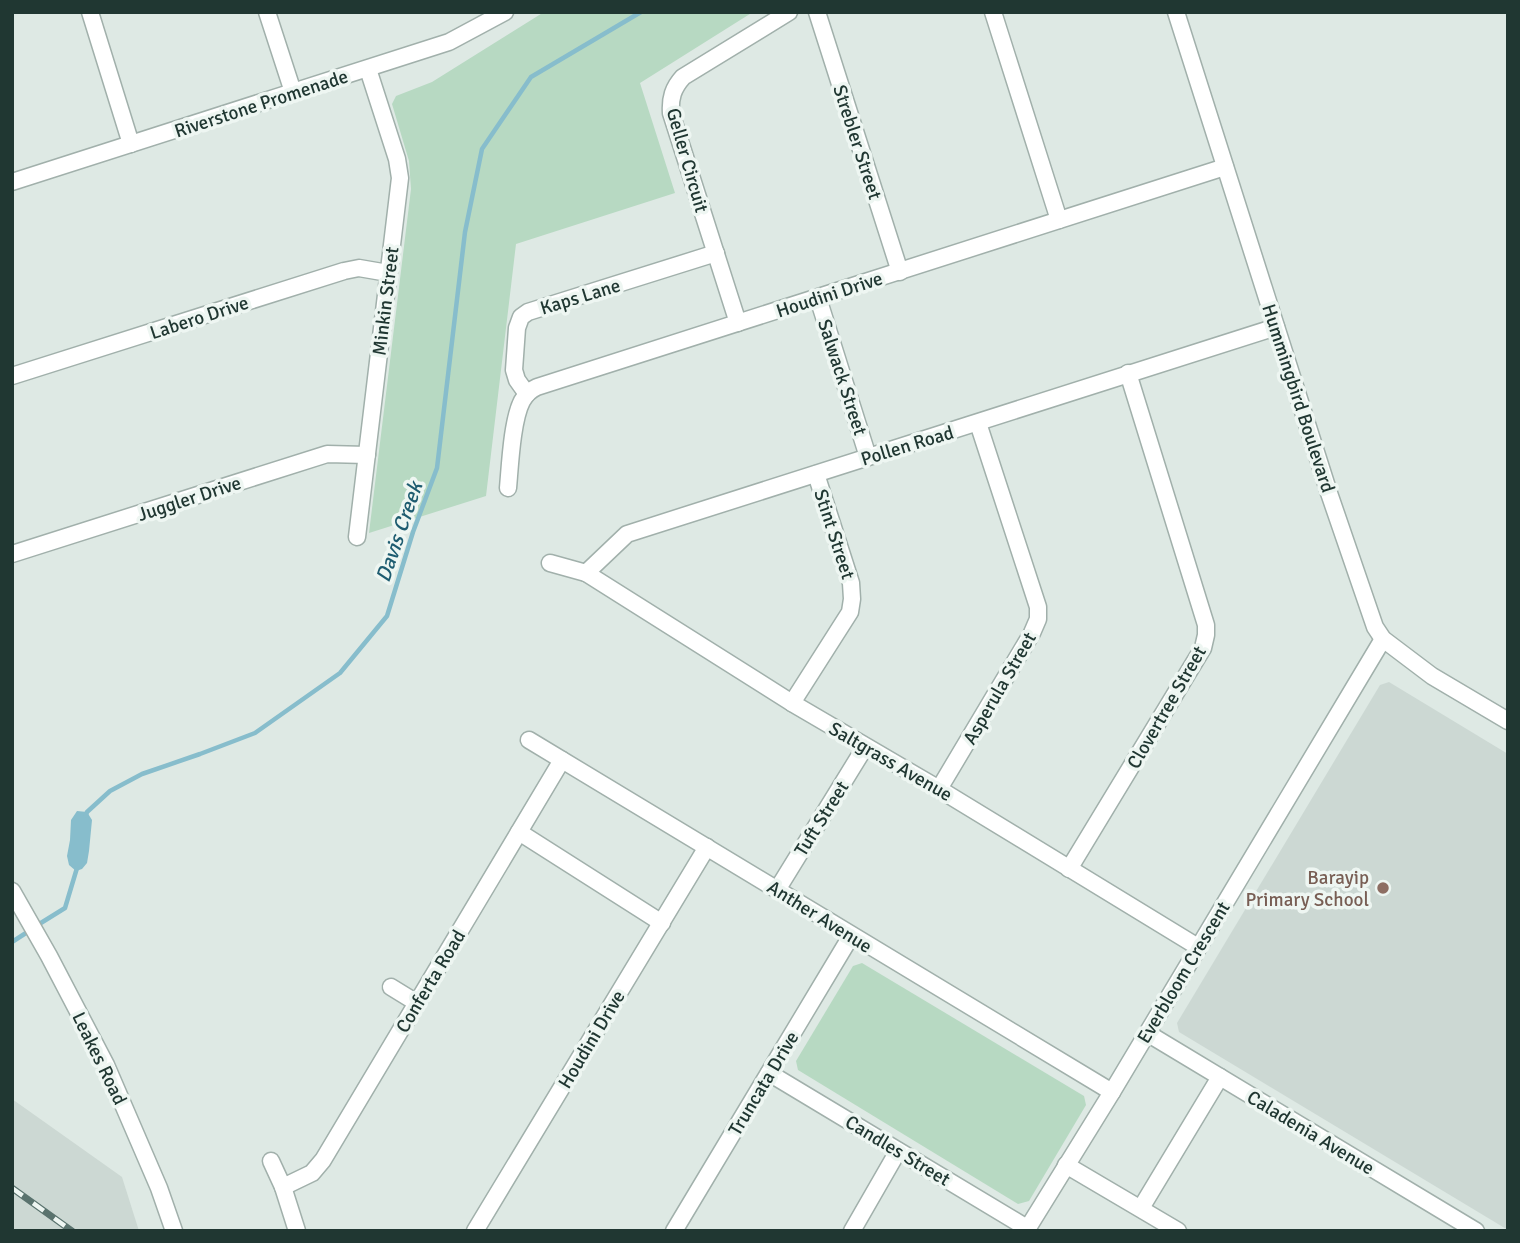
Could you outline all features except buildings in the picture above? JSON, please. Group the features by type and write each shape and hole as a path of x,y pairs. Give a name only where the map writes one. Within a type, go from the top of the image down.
{"street":[{"path":"90,12 131,144"},
{"path":"267,12 293,92"},
{"name":"Riverstone Promenade","path":"12,182 449,42 505,12"},
{"name":"Geller Circuit","path":"738,323 671,113 670,102 683,77 789,12"},
{"name":"Strebler Street","path":"817,12 900,271"},
{"path":"993,12 1059,220"},
{"name":"Hummingbird Boulevard","path":"1176,12 1329,492 1375,627 1383,639 1432,676 1508,721"},
{"name":"Minkin Street","path":"357,537 400,178 397,159 368,69"},
{"name":"Houdini Drive","path":"527,394 537,387 1225,167"},
{"name":"Kaps Lane","path":"527,394 517,380 514,370 517,328 521,317 528,312 716,253"},
{"name":"Labero Drive","path":"12,376 344,271 359,268 388,273"},
{"name":"Salwack Street","path":"818,298 868,457"},
{"name":"Pollen Road","path":"586,573 628,534 1276,327"},
{"name":"Clovertree Street","path":"1069,869 1203,648 1206,635 1206,625 1128,373"},
{"path":"508,488 517,414 527,394"},
{"name":"Asperula Street","path":"939,789 1038,619 1038,607 978,423"},
{"name":"Juggler Drive","path":"12,554 327,454 367,455"},
{"name":"Stint Street","path":"792,703 850,612 852,599 851,583 816,474"},
{"path":"550,563 586,573"},
{"name":"Saltgrass Avenue","path":"586,573 792,703 1198,947"},
{"name":"Everbloom Crescent","path":"1027,1229 1383,639"},
{"name":"Anther Avenue","path":"529,740 1112,1092"},
{"name":"Tuft Street","path":"777,890 865,747"},
{"name":"Conferta Road","path":"283,1187 312,1173 323,1160 562,760"},
{"path":"519,832 662,923"},
{"name":"Houdini Drive","path":"475,1231 707,847"},
{"name":"Leakes Road","path":"14,895 106,1065 159,1188 174,1231"},
{"name":"Truncata Drive","path":"674,1231 851,936"},
{"path":"391,987 417,1003"},
{"name":"Caladenia Avenue","path":"1147,1033 1476,1231"},
{"name":"Candles Street","path":"769,1073 1027,1229"},
{"path":"1141,1208 1220,1077"},
{"path":"852,1231 898,1151"},
{"path":"271,1161 283,1187 297,1231"},
{"path":"1066,1165 1178,1231"}],"shaded area":[{"name":"Barayip Primary School","path":"1389,682 1508,754 1508,1230 1179,1032 1177,1023 1380,685"},
{"path":"12,1099 122,1177 139,1231 12,1231"}],"green space":[{"path":"544,12 753,12 640,83 675,193 516,244 486,496 369,533 411,189 409,161 392,104 396,96 432,82"},
{"path":"862,963 1084,1096 1086,1105 1029,1201 1018,1204 798,1070 796,1061 853,966"}],"water":[{"path":"77,811 87,812 92,820 87,863 76,871 69,865 67,856 71,820"}],"waterway":[{"name":"Davis Creek","path":"86,815 110,791 142,774 255,733 340,673 387,616 413,532 437,468 465,232 482,149 531,77 641,12"},
{"name":"Davis Creek","path":"36,926 65,908 77,868"},
{"name":"Davis Creek","path":"12,942 29,931"}],"railway":[{"path":"12,1188 72,1231"}],"place":[{"name":"Barayip Primary School","path":"1383,888"}]}
